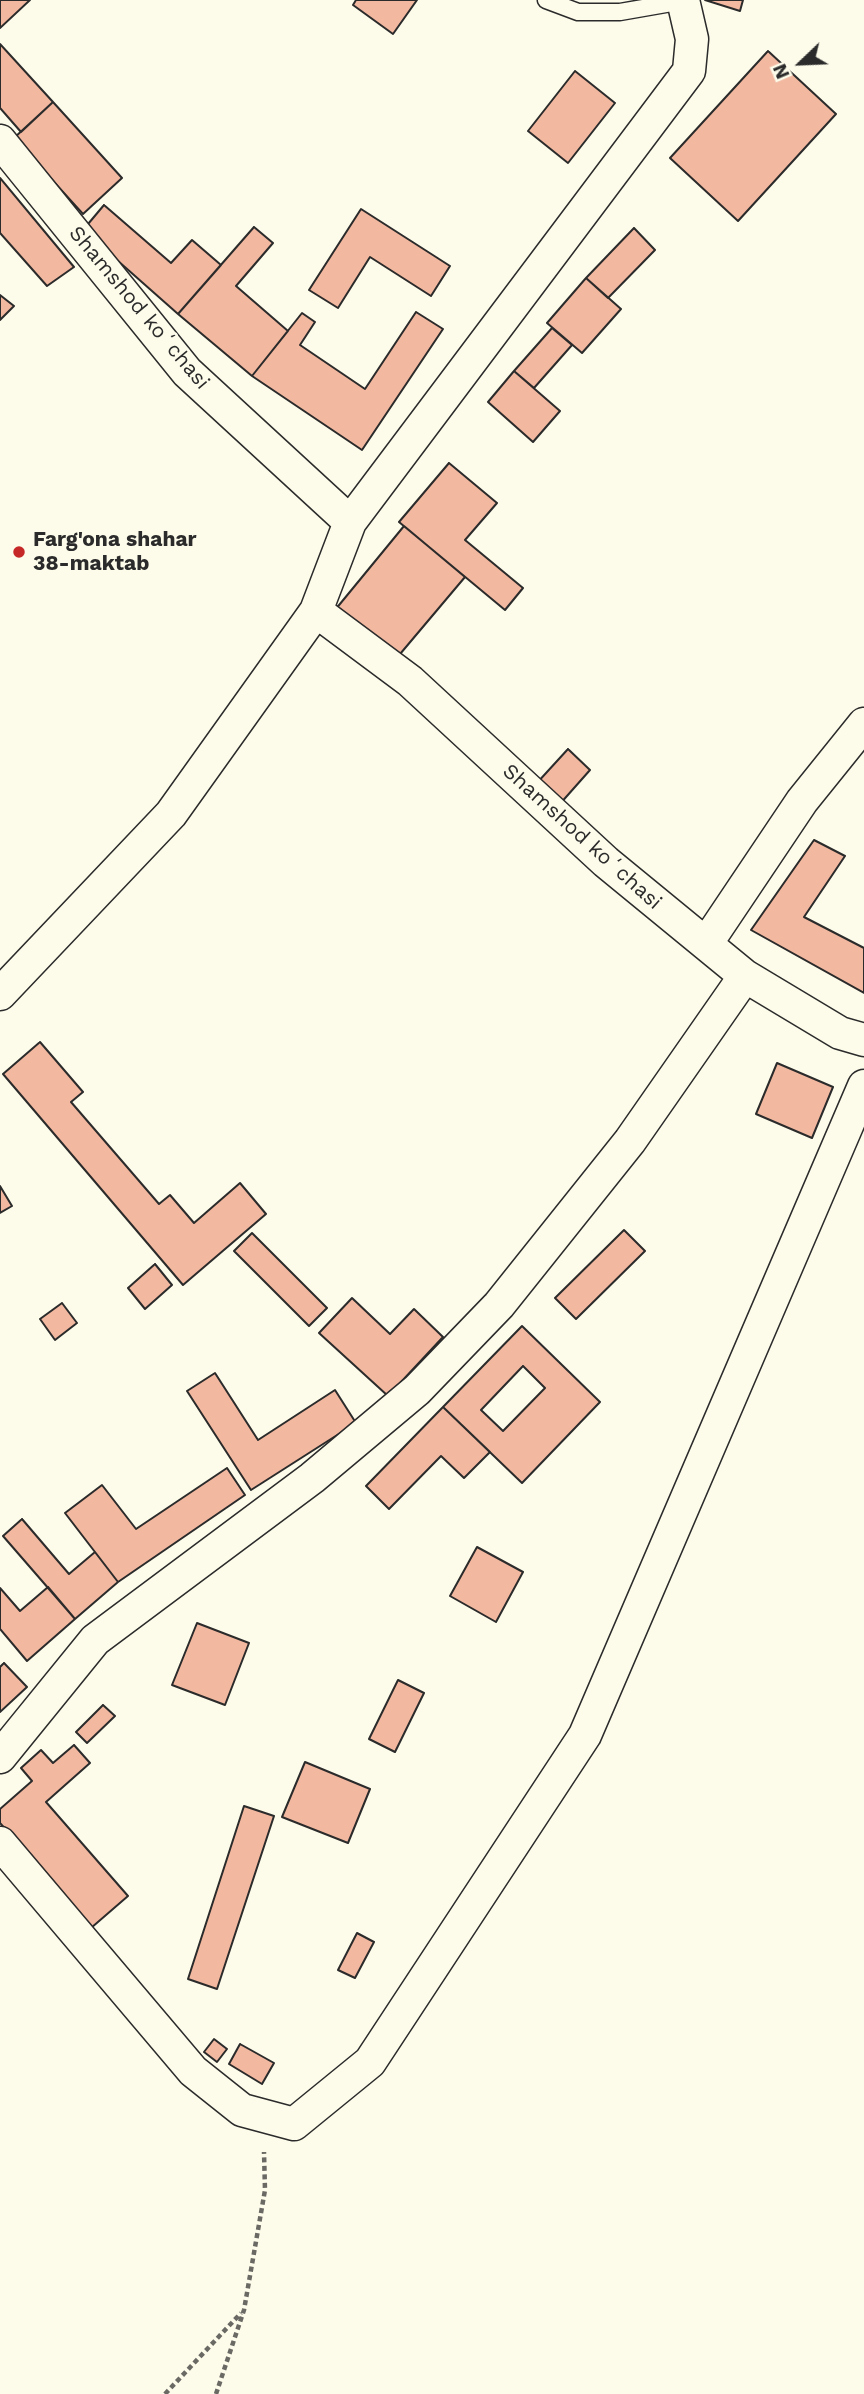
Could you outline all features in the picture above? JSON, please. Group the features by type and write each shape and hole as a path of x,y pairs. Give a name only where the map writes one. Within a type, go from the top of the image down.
{"street":[{"path":"0,994 171,814 316,611 350,522 689,71 692,39 683,0"},
{"name":"Shamshod koʻchasi","path":"0,141 187,372 350,522"},
{"name":"Shamshod koʻchasi","path":"316,611 410,681 606,862 745,976 840,1033 864,1040"},
{"path":"706,944 802,801 864,724"},
{"path":"0,1757 95,1640 312,1478 417,1390 499,1305 630,1142 745,976"},
{"path":"0,1843 192,2071 242,2110 294,2124 370,2062 585,1735 864,1086"}],"lane":[{"path":"546,0 578,12 620,12 683,0"}],"path":[{"path":"216,2394 244,2310 265,2190 264,2116"},
{"path":"165,2394 244,2310"}],"building":[{"path":"0,0 30,0 0,28"},
{"path":"356,0 417,0 393,34 353,5"},
{"path":"705,0 743,0 740,11"},
{"path":"0,44 53,102 21,132 0,108"},
{"path":"768,51 836,114 738,221 670,158"},
{"path":"575,71 615,103 568,163 528,131"},
{"path":"53,102 122,178 83,214 14,138"},
{"path":"0,178 74,267 47,286 0,233"},
{"path":"104,205 171,263 192,240 221,265 178,314 83,230"},
{"path":"361,209 450,266 431,296 370,257 338,308 309,290"},
{"path":"254,227 273,243 236,286 288,331 252,376 178,314"},
{"path":"634,228 655,250 608,298 586,278"},
{"path":"586,278 621,309 582,353 547,323"},
{"path":"0,295 14,306 0,320"},
{"path":"416,312 443,329 362,450 252,376 302,313 315,322 300,345 365,389"},
{"path":"552,328 572,345 534,388 514,371"},
{"path":"514,371 560,411 533,442 488,402"},
{"path":"449,463 497,503 465,540 523,588 505,610 399,522"},
{"path":"404,526 465,577 395,660 335,610"},
{"path":"568,749 590,770 559,805 536,784"},
{"path":"814,840 845,856 804,917 864,948 864,993 751,930"},
{"path":"40,1042 83,1092 71,1102 159,1204 170,1195 194,1223 240,1183 266,1214 183,1285 3,1074"},
{"path":"777,1063 833,1087 812,1138 756,1114"},
{"path":"0,1186 12,1206 0,1213"},
{"path":"624,1230 645,1251 576,1319 555,1298"},
{"path":"252,1233 327,1308 309,1326 234,1251"},
{"path":"155,1264 172,1285 145,1309 128,1288"},
{"path":"352,1298 390,1334 414,1309 443,1337 388,1396 319,1333"},
{"path":"62,1303 77,1323 55,1340 40,1319"},
{"path":"522,1326 600,1402 522,1483 443,1407","holes":["523,1366 545,1388 503,1431 481,1410"]},
{"path":"215,1373 258,1440 335,1390 356,1423 251,1490 187,1391"},
{"path":"443,1407 490,1452 464,1478 441,1456 389,1509 366,1486"},
{"path":"227,1468 245,1495 118,1582 65,1513 102,1485 136,1529"},
{"path":"22,1519 69,1574 95,1552 118,1582 75,1619 3,1536"},
{"path":"477,1547 523,1572 496,1622 450,1596"},
{"path":"48,1587 75,1619 27,1661 0,1629 0,1588 20,1611"},
{"path":"197,1623 249,1643 225,1705 172,1685"},
{"path":"4,1663 27,1687 0,1712 0,1667"},
{"path":"398,1680 424,1693 395,1752 369,1739"},
{"path":"103,1705 115,1716 87,1743 76,1732"},
{"path":"74,1745 90,1763 46,1802 128,1896 91,1928 0,1823 0,1809 32,1781 21,1768 41,1750 53,1763"},
{"path":"305,1762 370,1789 348,1843 282,1817"},
{"path":"244,1806 274,1816 217,1989 188,1979"},
{"path":"357,1933 374,1942 355,1978 338,1970"},
{"path":"214,2039 227,2049 217,2062 204,2052"},
{"path":"240,2044 274,2063 262,2084 229,2064"}],"place":[{"name":"Farg'ona shahar 38-maktab","path":"19,552"}]}
